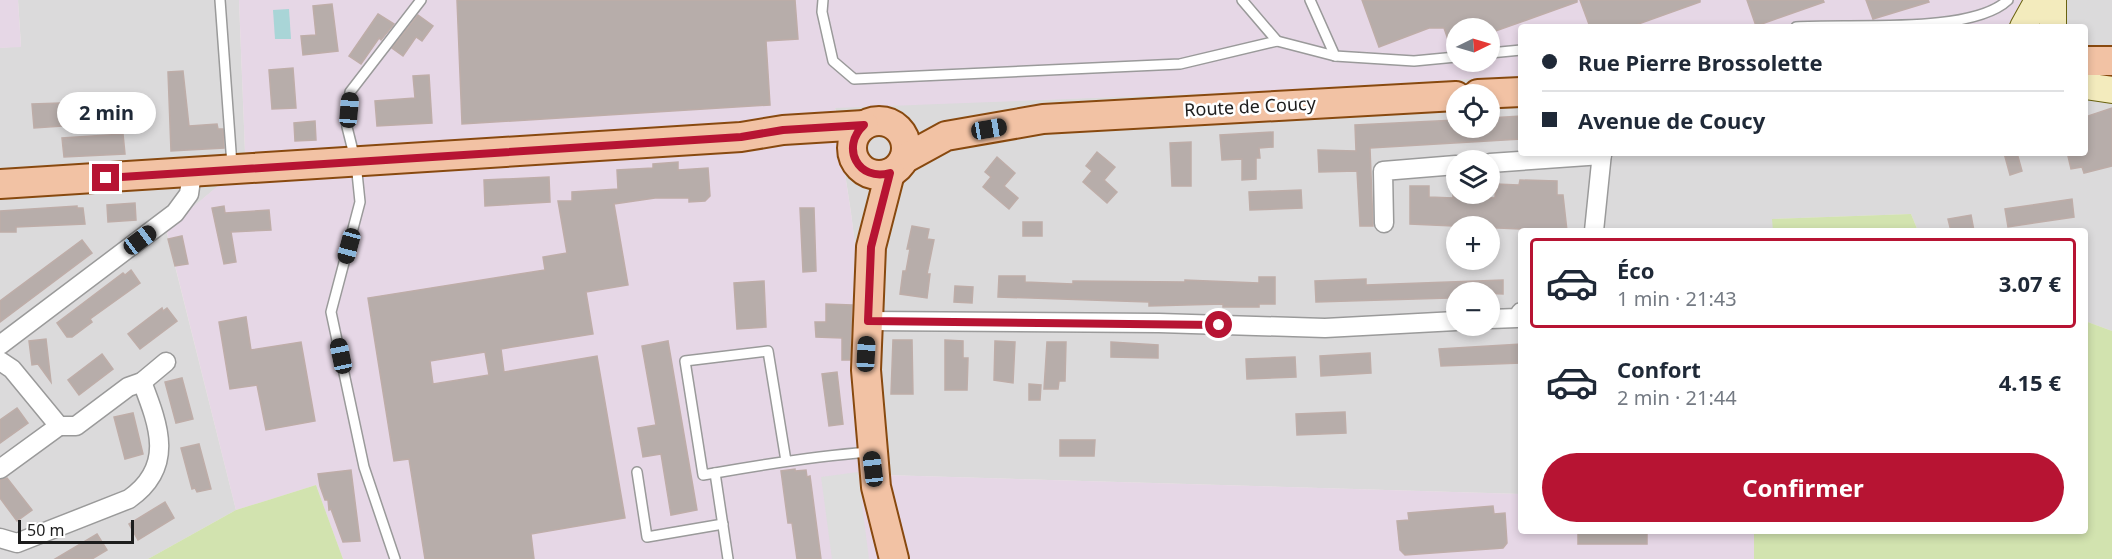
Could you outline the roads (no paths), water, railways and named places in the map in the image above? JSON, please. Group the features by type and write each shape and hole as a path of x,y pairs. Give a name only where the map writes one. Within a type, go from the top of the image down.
{"main road":[{"path":"2025,24 2038,0"},
{"path":"2053,0 2053,24"},
{"path":"2088,61 2112,61"},
{"path":"2088,86 2112,90"},
{"path":"1500,93 1518,92"},
{"name":"Route de Coucy","path":"741,137 783,130 864,125 879,121 894,126 916,128 975,116 1043,119 1446,97"},
{"name":"Route de Coucy","path":"878,165 946,136 1043,119"},
{"path":"864,125 853,139 878,165"},
{"path":"882,559 871,452 866,370 871,247 878,165 905,141 894,126"},
{"path":"0,184 741,137 814,142 840,148 878,165"},
{"path":"876,487 894,559"}],"street":[{"path":"1500,162 1577,156"},
{"path":"1596,222 1602,156"},
{"path":"1384,223 1383,171 1446,166"},
{"path":"0,345 175,213 189,194 192,173"},
{"path":"1500,319 1516,318 1518,316"},
{"path":"868,321 1159,323 1325,328 1446,322"},
{"path":"0,361 12,369 59,426"},
{"path":"0,469 59,426 76,426 128,387 142,382 166,362"},
{"path":"0,538 16,543 129,499 143,489 156,468 161,452 142,382"}],"lane":[{"path":"220,0 232,171"},
{"path":"395,559 364,467 331,312 360,202 356,163 347,127 350,92 422,0"},
{"path":"823,0 822,12 833,61 854,79 1180,64 1277,41 1335,56 1413,61 1446,58"},
{"path":"1242,0 1277,41"},
{"path":"1310,0 1335,56"},
{"path":"1946,24 2001,7 2008,0"},
{"path":"1500,52 1518,50"},
{"path":"786,461 768,351 685,361 704,475 786,461 871,452"},
{"path":"637,472 647,537 723,524"},
{"path":"715,473 728,559"}],"water":[{"path":"289,9 291,39 275,39 273,10"}]}
